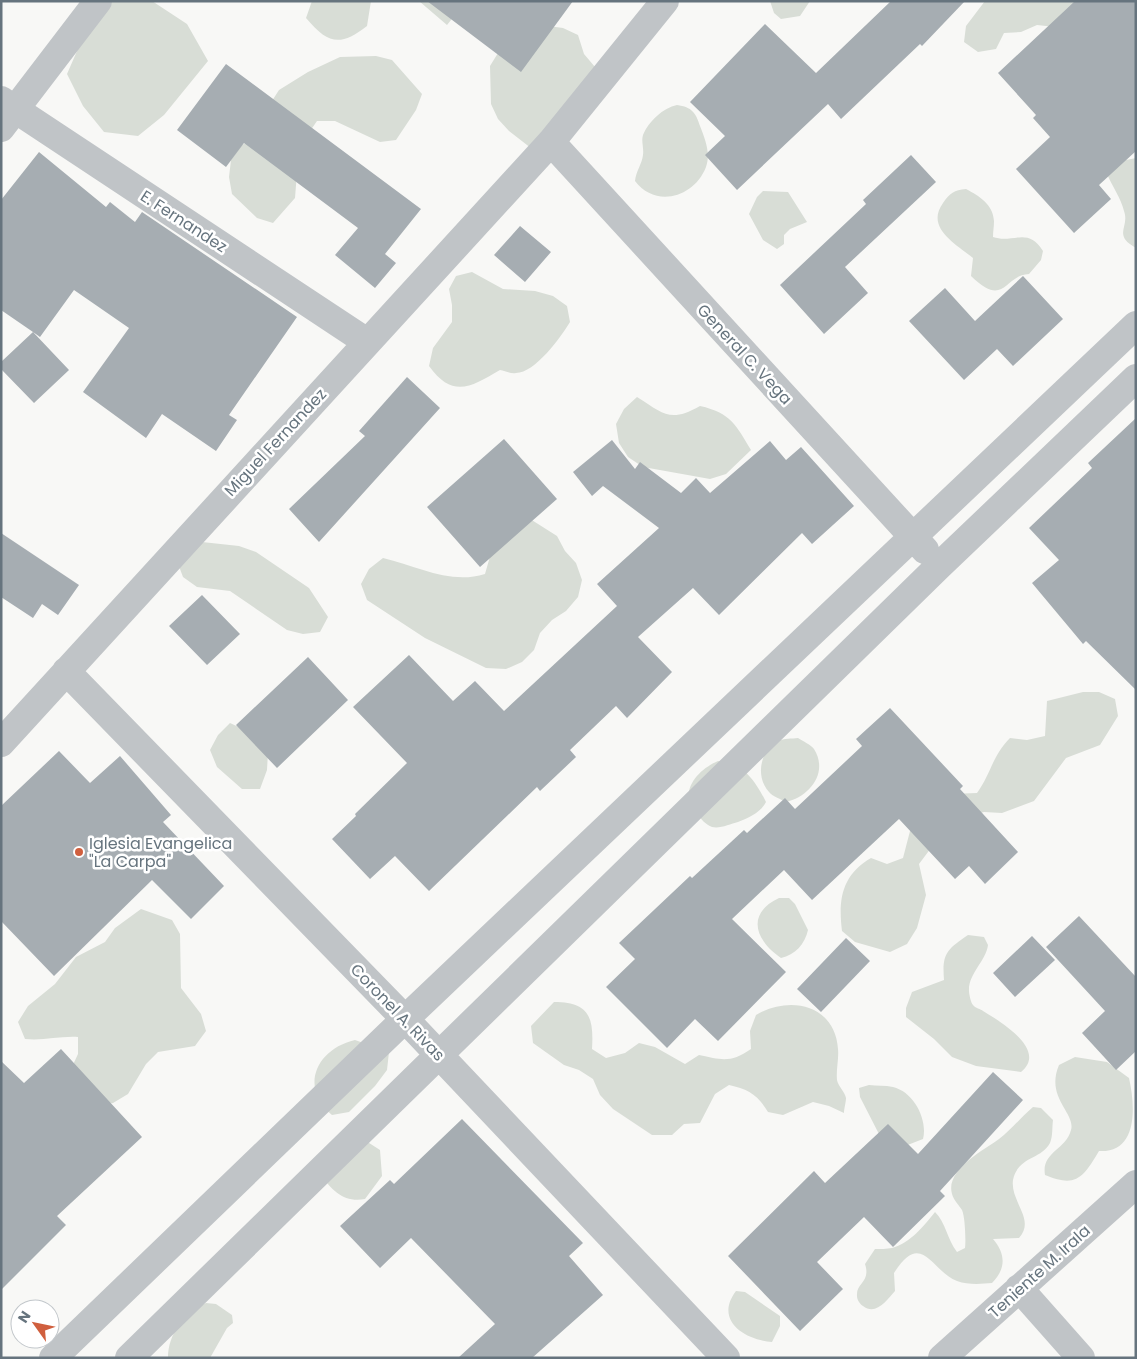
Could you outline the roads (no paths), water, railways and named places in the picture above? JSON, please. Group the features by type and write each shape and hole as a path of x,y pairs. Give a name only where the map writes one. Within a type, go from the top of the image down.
{"street":[{"path":"6,112 98,1"},
{"name":"Miguel Fernandez","path":"1,743 551,142 657,4"},
{"name":"E. Fernandez","path":"6,112 367,342"},
{"name":"General C. Vega","path":"551,142 939,566"},
{"path":"53,1358 405,1019 1136,325"},
{"path":"129,1358 939,566 1136,378"},
{"name":"Coronel A. Rivas","path":"66,670 405,1019 726,1358"},
{"name":"Teniente M. Irala","path":"942,1358 1136,1184"},
{"path":"1019,1288 1081,1358"}],"place":[{"name":"Iglesia Evangelica \"La Carpa\"","path":"79,852"}]}
